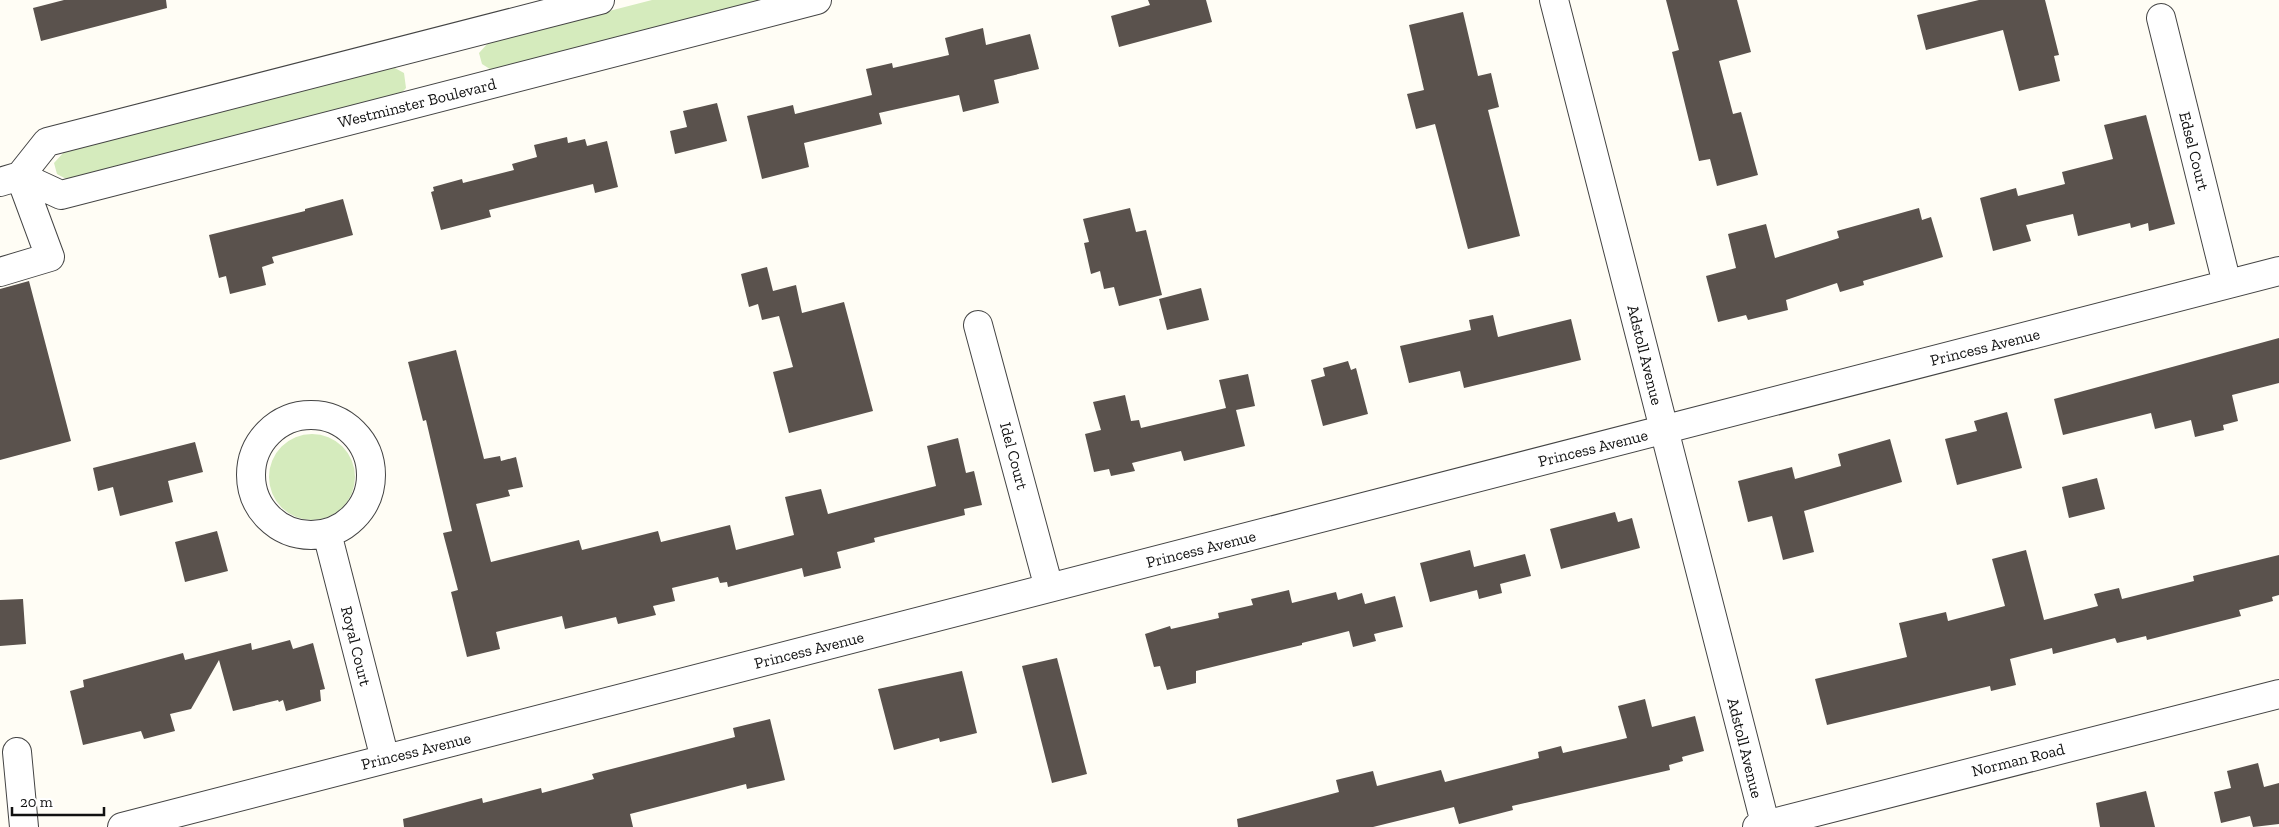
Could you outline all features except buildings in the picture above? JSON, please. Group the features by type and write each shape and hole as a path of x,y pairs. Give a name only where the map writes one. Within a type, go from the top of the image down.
{"street":[{"path":"0,272 50,257 10,179 47,142 600,0"},
{"name":"Westminster Boulevard","path":"10,179 60,195 817,0"},
{"name":"Adstoll Avenue","path":"1554,0 1763,826"},
{"name":"Edsel Court","path":"2161,18 2227,284"},
{"name":"Princess Avenue","path":"122,827 2279,271"},
{"name":"Idel Court","path":"978,325 1049,588"},
{"path":"310,415 327,417 346,426 356,436 367,453 371,479 366,499 356,515 340,528 327,533 297,534 278,526 264,513 254,494 251,476 254,455 260,442 275,427 289,419 310,415"},
{"name":"Royal Court","path":"327,533 385,759"},
{"name":"Norman Road","path":"1763,826 2279,694"},
{"path":"17,752 24,827"}],"green space":[{"path":"652,0 776,0 493,71 482,64 479,53 489,42"},
{"path":"393,67 404,73 406,88 397,98 68,180 57,174 54,163 64,152"},
{"path":"312,434 328,437 336,441 348,453 352,461 355,477 352,493 348,501 336,513 328,517 312,520 296,517 288,513 276,501 272,493 269,477 272,461 276,453 288,441 296,437"}]}
